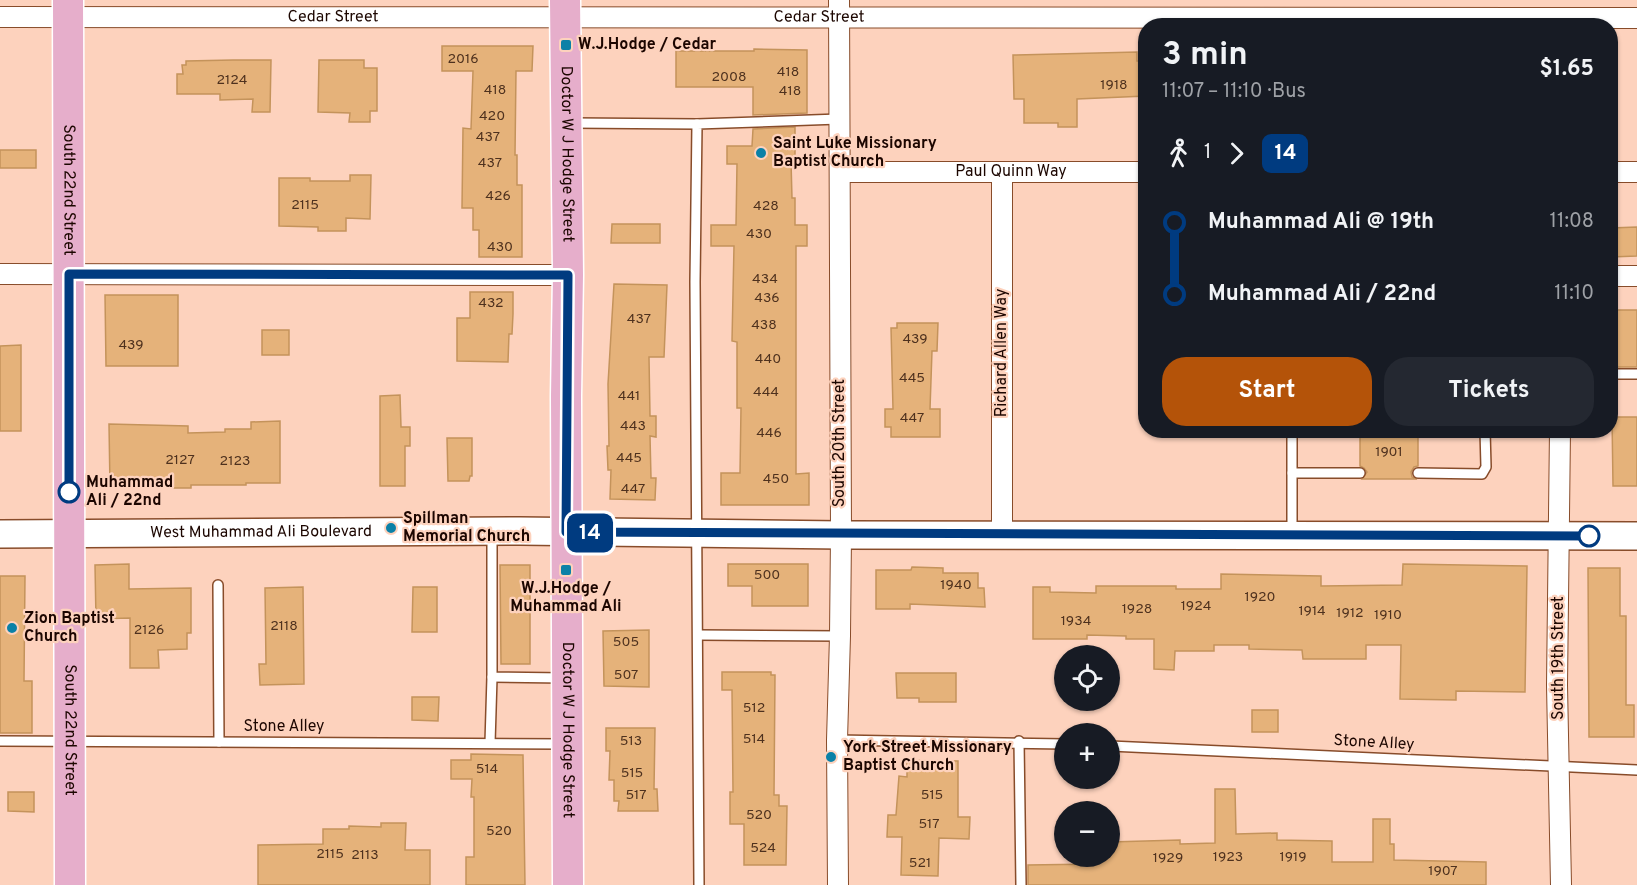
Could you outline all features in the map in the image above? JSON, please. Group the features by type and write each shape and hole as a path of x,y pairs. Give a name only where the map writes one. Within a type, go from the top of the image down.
{"main road":[{"name":"South 22nd Street","path":"68,9 70,885"},
{"name":"Doctor W J Hodge Street","path":"566,9 568,885"},
{"name":"West Muhammad Ali Boulevard","path":"0,534 566,532 841,535 1637,536"}],"street":[{"name":"Cedar Street","path":"0,17 68,9 839,9 1558,14 1637,18"},
{"name":"South 20th Street","path":"838,885 837,740 841,535 839,9"},
{"name":"Paul Quinn Way","path":"840,172 1138,172"},
{"name":"Richard Allen Way","path":"1002,172 1002,535"},
{"path":"1618,172 1637,172"},
{"path":"0,274 568,275"},
{"path":"1618,276 1637,276"},
{"name":"South 19th Street","path":"1560,438 1557,685 1561,885"}],"lane":[{"path":"566,123 697,124 839,119"},
{"path":"697,124 695,282 699,885"},
{"path":"1618,374 1637,374"},
{"path":"1292,438 1292,535"},
{"path":"1418,473 1482,474 1486,467 1485,438"},
{"path":"1292,473 1360,473"},
{"path":"490,743 492,532"},
{"path":"218,585 219,741"},
{"path":"699,635 840,636"},
{"path":"492,677 567,678"},
{"path":"837,740 1054,743"},
{"name":"Stone Alley","path":"0,741 567,744"},
{"path":"1019,741 1021,885"},
{"name":"Stone Alley","path":"1120,746 1637,770"}],"building":[{"path":"442,46 533,46 532,71 516,71 515,155 517,155 517,185 522,185 522,257 479,257 479,230 473,230 473,208 462,208 463,128 471,129 473,71 442,71"},
{"path":"754,49 807,50 807,113 753,115 753,87 676,87 676,51 754,51"},
{"path":"1137,52 1138,96 1077,99 1077,127 1058,127 1058,123 1024,123 1024,99 1014,99 1013,55"},
{"path":"271,60 270,112 252,112 253,99 220,100 220,94 177,94 177,74 183,74 182,65 186,65 186,61"},
{"path":"319,60 364,60 364,68 377,68 377,111 370,111 370,122 349,122 350,113 318,112"},
{"path":"795,127 795,161 791,161 795,225 807,225 807,246 796,246 796,474 809,473 809,505 721,505 721,473 740,473 741,408 737,408 737,342 732,341 734,246 711,246 711,225 736,225 737,164 727,164 727,146 752,146 753,129"},
{"path":"0,150 36,150 36,168 0,168"},
{"path":"350,175 371,175 370,219 346,218 346,231 318,231 318,227 279,226 279,178 350,181"},
{"path":"612,224 660,224 660,243 611,243"},
{"path":"1637,227 1637,256 1618,257 1618,228"},
{"path":"614,284 667,285 664,357 649,357 650,416 656,416 656,437 650,436 651,478 656,478 655,500 610,499 611,470 608,470 607,446 609,446 608,384"},
{"path":"470,292 513,292 512,334 509,334 508,362 457,361 457,318 470,318"},
{"path":"105,295 178,295 178,366 106,366"},
{"path":"1618,310 1637,310 1637,367 1618,367"},
{"path":"897,323 938,323 937,351 932,351 930,409 940,409 940,437 891,437 891,427 885,427 885,409 893,409 891,328 897,328"},
{"path":"262,330 289,330 289,355 262,355"},
{"path":"21,345 21,431 0,431 0,346"},
{"path":"400,395 401,427 410,427 410,446 405,446 405,486 380,486 380,396"},
{"path":"1618,417 1637,417 1637,486 1613,486 1612,438 1618,438"},
{"path":"280,421 280,483 191,485 191,488 170,488 170,485 110,487 109,424 188,426 188,433 251,429 251,422"},
{"path":"447,438 472,438 472,476 469,481 448,481"},
{"path":"1360,438 1418,438 1418,466 1414,467 1411,472 1412,477 1417,479 1362,479 1367,472 1360,466"},
{"path":"129,564 129,589 191,588 191,633 187,633 187,649 158,650 159,668 130,668 130,618 96,619 95,565"},
{"path":"728,564 808,564 808,606 752,606 752,586 728,586"},
{"path":"1403,564 1527,566 1525,692 1456,691 1456,700 1400,699 1401,645 1366,645 1366,659 1303,659 1302,650 1249,649 1249,645 1214,645 1214,651 1175,651 1174,670 1154,669 1154,639 1087,635 1087,639 1033,639 1033,587 1050,587 1050,592 1096,593 1096,586 1176,586 1176,589 1221,589 1221,574 1321,576 1321,586 1402,585"},
{"path":"500,565 530,565 530,664 501,664"},
{"path":"912,567 943,568 943,573 978,573 978,588 984,588 985,607 910,604 910,609 876,609 876,570 911,570"},
{"path":"1588,568 1620,568 1620,616 1626,616 1626,705 1634,705 1634,737 1589,737"},
{"name":"Zion Baptist Church","path":"0,576 25,576 24,681 32,681 32,733 0,733"},
{"path":"303,587 304,684 260,685 259,664 266,664 265,588"},
{"path":"413,587 437,587 437,632 412,632"},
{"path":"649,630 649,687 604,686 603,631"},
{"path":"722,672 771,672 771,675 775,675 774,795 779,795 779,806 787,806 786,865 744,865 744,824 730,824 730,792 733,792 732,690 722,690"},
{"path":"896,673 956,673 956,702 919,702 919,698 897,698"},
{"path":"412,697 439,697 438,721 412,720"},
{"path":"1252,710 1278,710 1278,732 1252,732"},
{"path":"606,728 655,728 654,789 657,789 658,811 618,811 619,801 614,801 614,780 609,780 610,751 606,751"},
{"path":"471,754 523,755 525,885 466,885 466,857 474,857 472,779 451,779 451,760 471,760"},
{"path":"907,760 958,761 958,817 970,817 969,839 939,838 938,876 901,875 902,837 887,837 888,815 896,815 899,776 907,777"},
{"path":"1215,789 1235,789 1236,834 1277,833 1277,840 1332,841 1332,862 1373,862 1373,819 1390,819 1390,844 1394,844 1394,860 1486,862 1486,885 1028,885 1028,865 1120,867 1120,842 1180,840 1180,844 1215,843"},
{"path":"8,792 34,792 34,812 8,811"},
{"path":"381,823 406,823 405,850 430,850 430,885 258,885 258,845 323,844 323,829 349,829 349,826 381,827"}],"bus line":[{"name":"14","path":"69,492 69,274 568,275 566,532 841,535 1589,536"}],"place":[{"name":"W.J.Hodge / Cedar","path":"566,45"},
{"name":"Saint Luke Missionary Baptist Church","path":"761,153"},
{"name":"Muhammad Ali / 22nd","path":"69,492"},
{"name":"Spillman Memorial Church","path":"391,528"},
{"name":"W.J.Hodge / Muhammad Ali","path":"566,570"},
{"name":"Zion Baptist Church","path":"12,628"},
{"name":"York Street Missionary Baptist Church","path":"831,757"}]}
